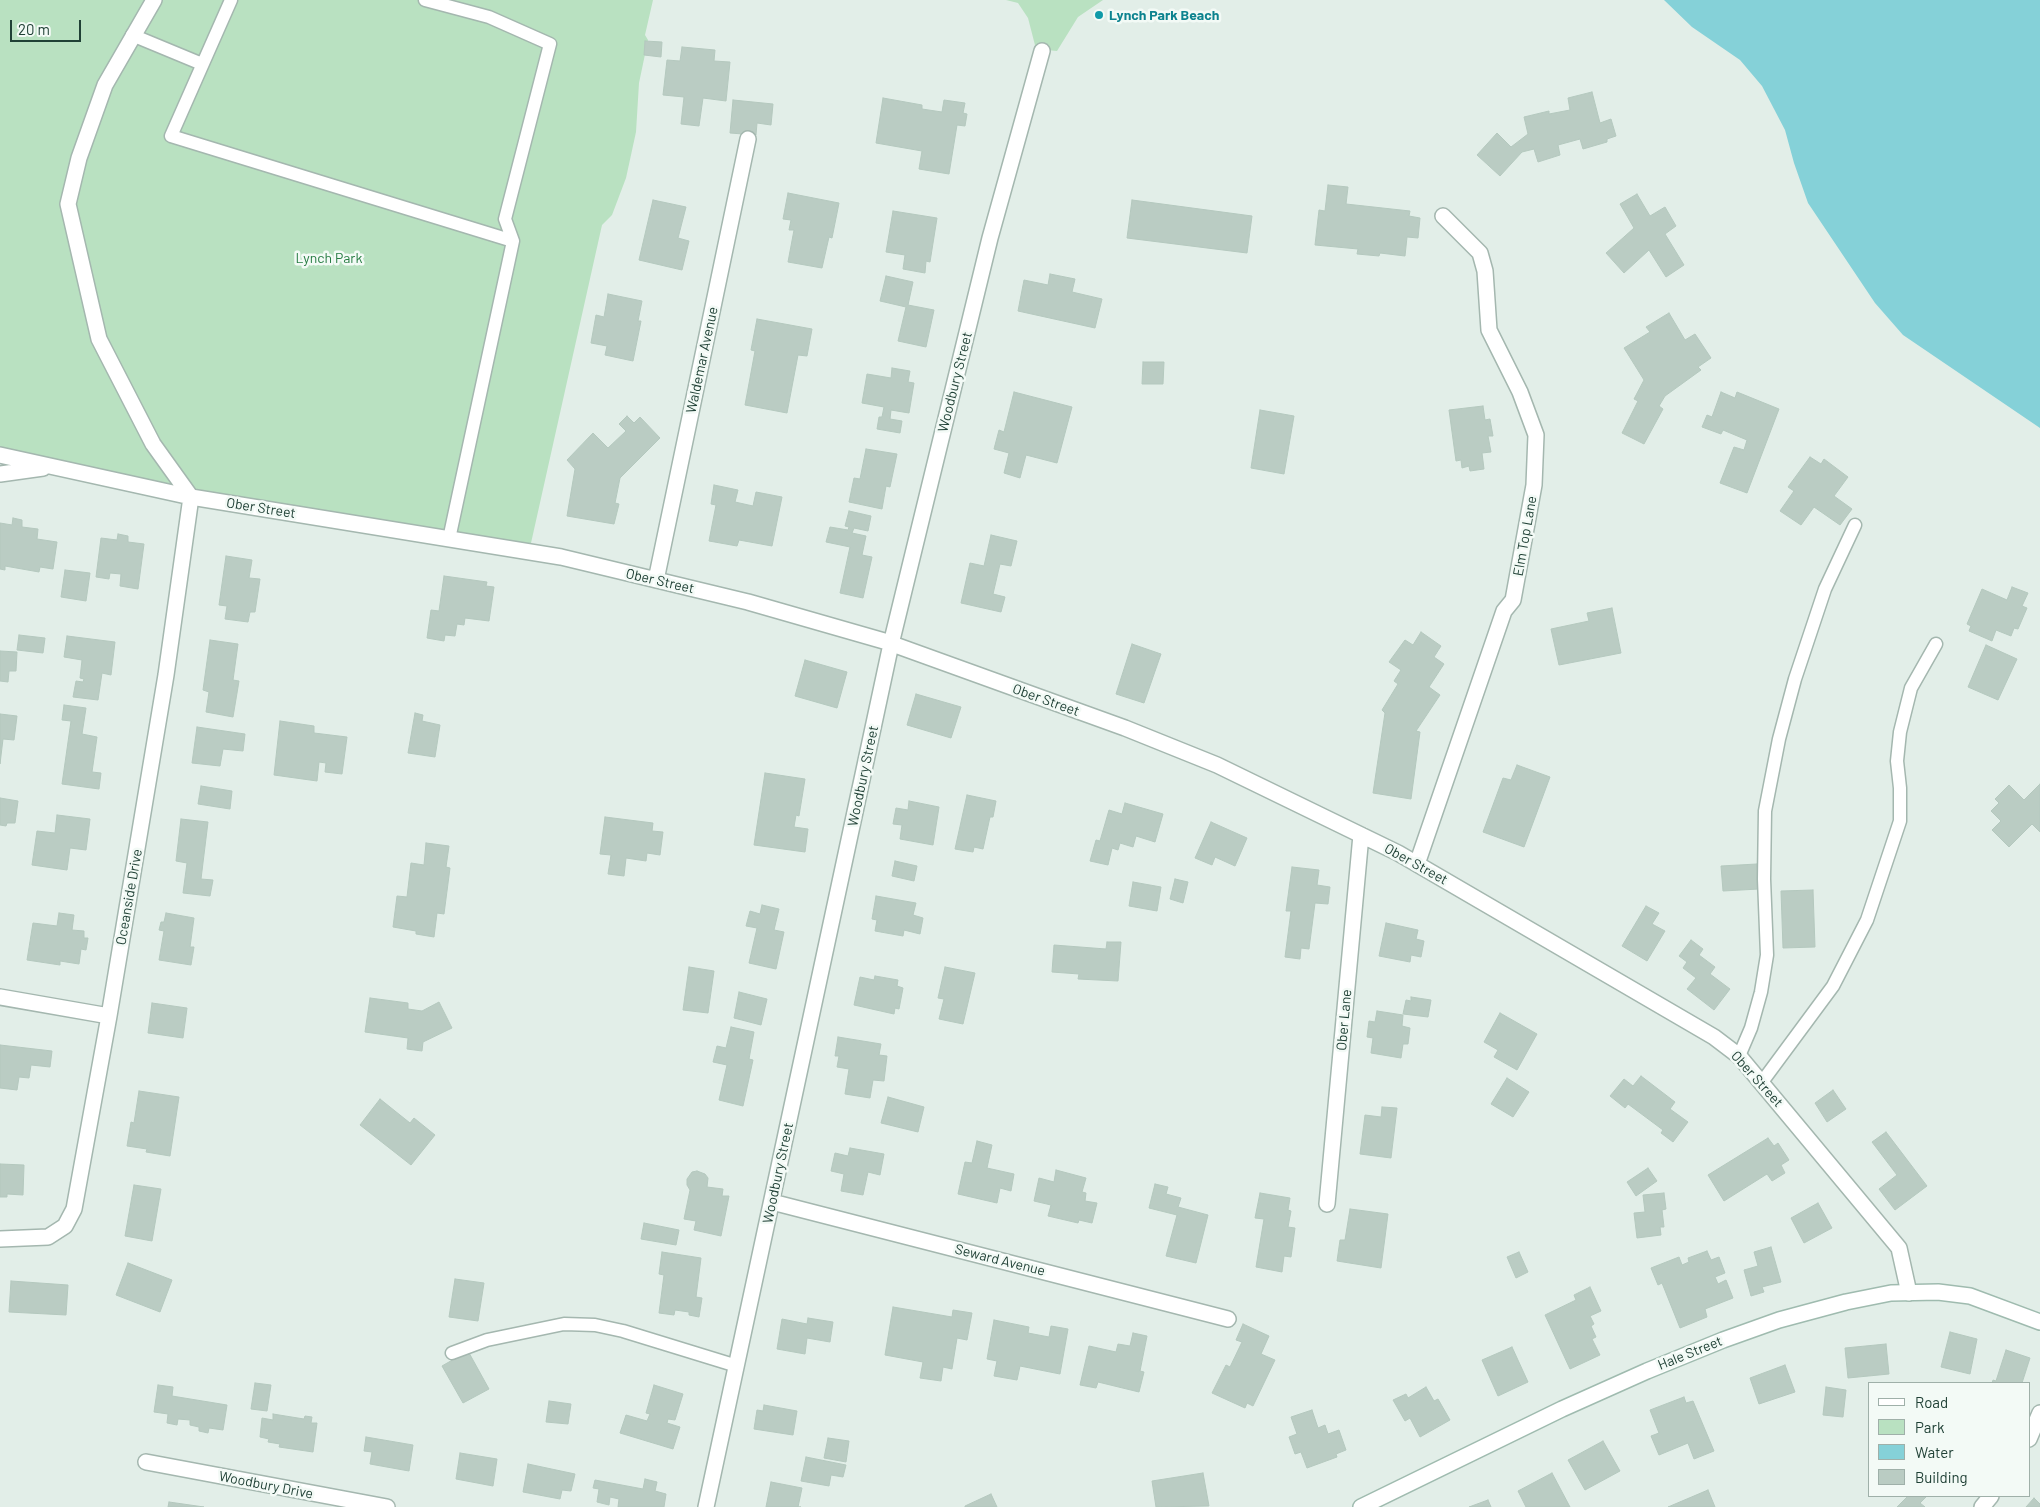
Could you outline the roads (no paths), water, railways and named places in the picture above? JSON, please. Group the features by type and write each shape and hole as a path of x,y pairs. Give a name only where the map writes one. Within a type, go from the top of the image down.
{"street":[{"path":"154,0 132,35 105,85 79,158 68,204 99,339 153,444 190,496"},
{"name":"Woodbury Street","path":"706,1507 891,644 990,238 1042,52"},
{"name":"Waldemar Avenue","path":"656,580 748,140"},
{"name":"Elm Top Lane","path":"1417,864 1504,612 1513,600 1534,485 1536,435 1520,392 1488,330 1484,271 1480,253 1443,216"},
{"name":"Ober Street","path":"0,455 190,496 561,557 748,602 891,644 1144,735 1217,765 1417,864 1706,1032 1739,1056 1899,1248 1909,1293"},
{"path":"0,474 55,467"},
{"name":"Oceanside Drive","path":"0,1239 48,1238 65,1226 74,1209 109,1016 166,675 190,496"},
{"name":"Ober Lane","path":"1327,1204 1361,835"},
{"path":"0,997 109,1016"},
{"name":"Seward Avenue","path":"772,1202 1228,1319"},
{"name":"Hale Street","path":"1361,1507 1562,1409 1723,1340 1779,1320 1846,1302 1890,1294 1938,1292 1970,1296 2040,1322"},
{"path":"2030,1437 2040,1413"},
{"name":"Woodbury Drive","path":"146,1462 387,1507"},
{"path":"1982,1507 1990,1497"}],"lane":[{"path":"231,0 171,136 513,241"},
{"path":"425,0 489,17 550,44 505,219 513,241 449,539"},
{"path":"132,35 202,64"},
{"path":"1739,1056 1751,1028 1761,992 1767,955 1764,879 1765,811 1779,739 1795,679 1825,589 1855,525"},
{"path":"1762,1082 1833,986 1867,920 1900,821 1900,788 1897,761 1900,732 1908,697 1911,688 1936,644"},
{"path":"452,1353 487,1340 564,1324 595,1325 737,1366"}],"water":[{"path":"1664,0 2040,0 2040,428 1903,335 1875,303 1808,203 1785,130 1762,86 1740,60 1692,27"}],"place":[{"name":"Lynch Park Beach","path":"1099,15"}],"park label":[{"name":"Lynch Park","path":"329,258"}]}
